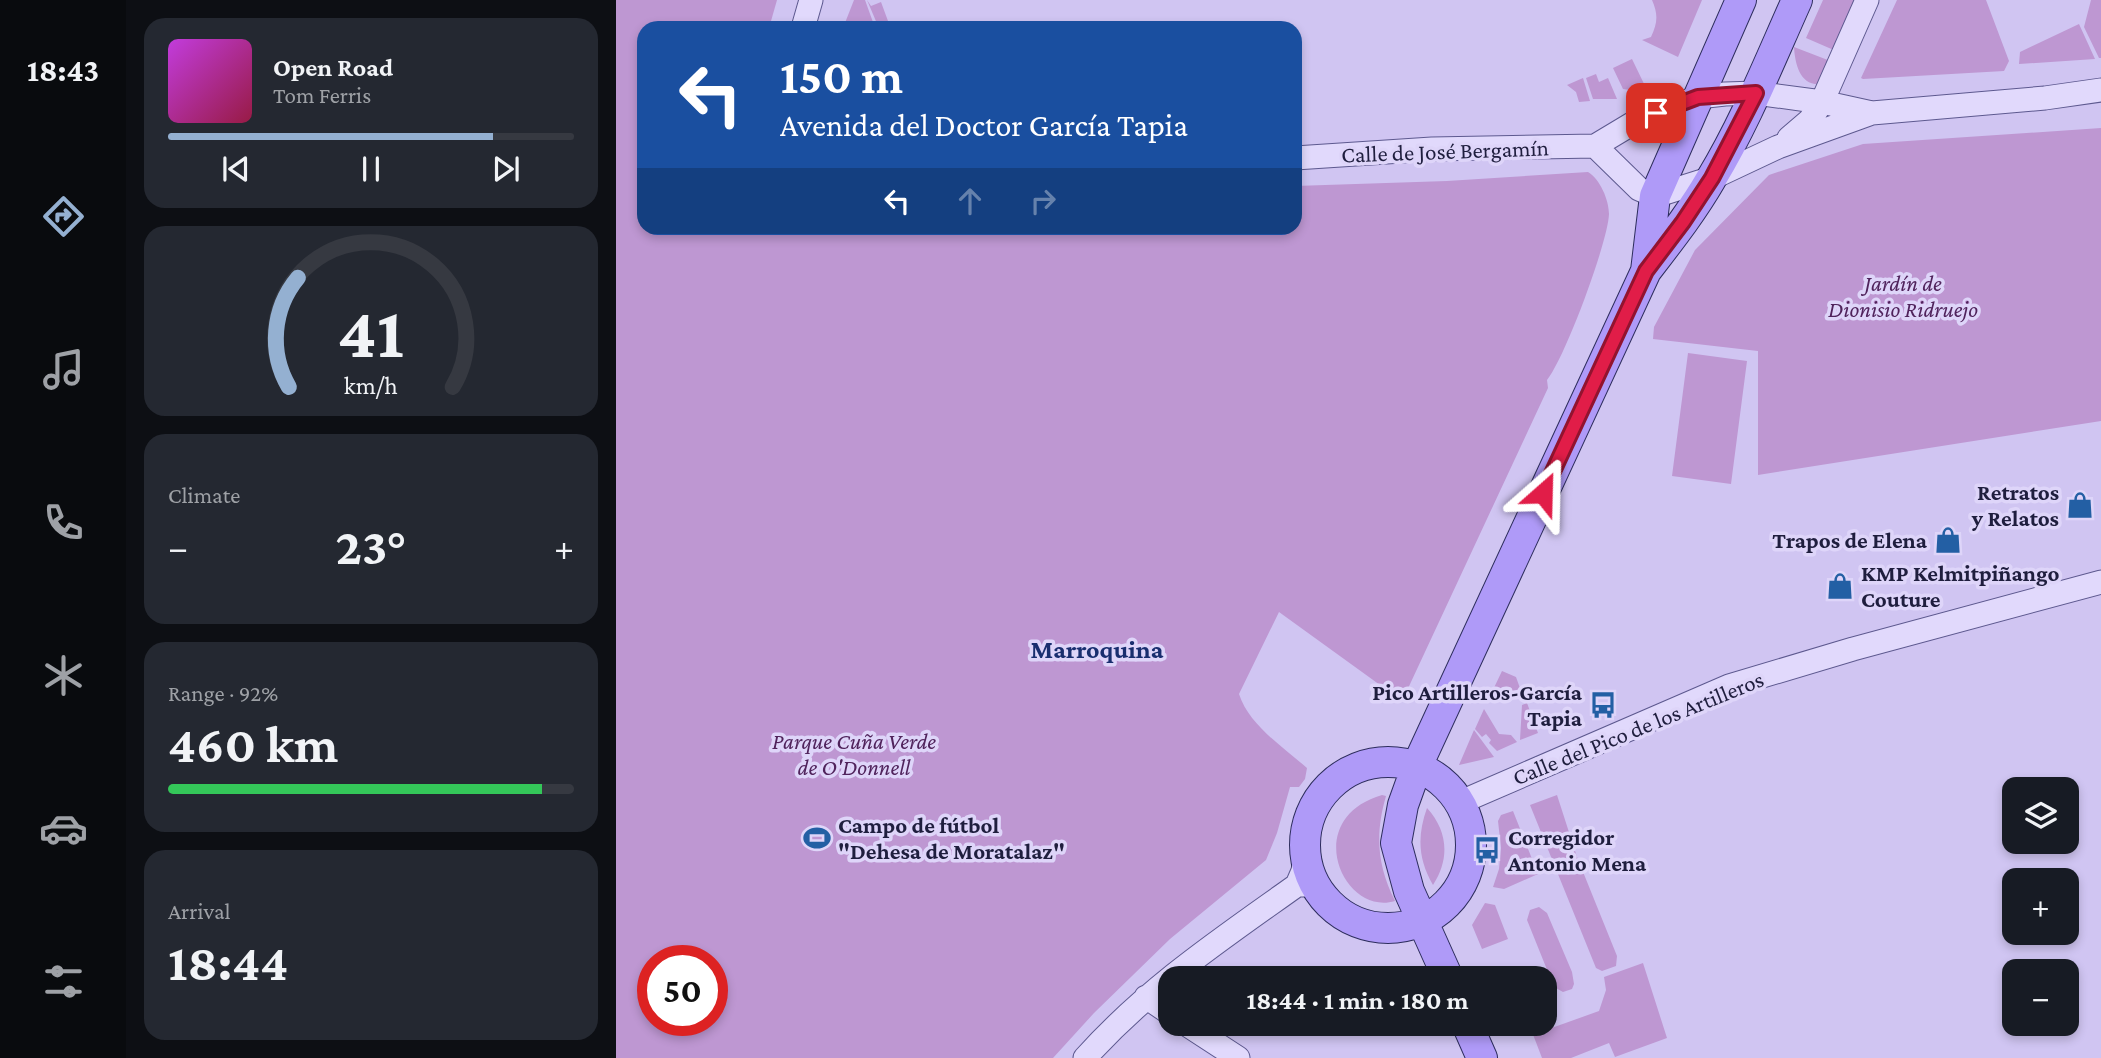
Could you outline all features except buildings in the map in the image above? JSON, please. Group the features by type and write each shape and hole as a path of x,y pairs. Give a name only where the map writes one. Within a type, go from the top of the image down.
{"main road":[{"path":"1646,271 1655,196 1741,0"},
{"path":"1443,966 1409,891 1396,843 1403,805 1417,766 1646,271 1683,222 1769,95 1797,0"},
{"path":"1378,762 1417,766 1441,780 1461,802 1469,821 1472,850 1469,869 1461,887 1443,909 1424,921 1395,928 1367,926 1350,920 1308,888 1307,827 1313,808 1327,788 1346,773 1378,762"},
{"path":"1472,1036 1482,1058"}],"street":[{"path":"805,21 811,0"},
{"path":"1785,141 1810,120 1822,102 1867,0"},
{"path":"1595,146 1639,189 1655,196 1712,178 1785,141 1872,113 2045,98 2101,90"},
{"path":"1769,95 1792,105 1795,114 1785,141"},
{"name":"Calle de José Bergamín","path":"1302,158 1432,149 1595,146 1635,122 1698,97 1769,95 1822,102 1872,113"},
{"path":"1622,173 1621,156 1625,138 1635,122"},
{"name":"Calle del Pico de los Artilleros","path":"1461,802 1729,686 1960,618 2101,582"},
{"path":"1085,1058 1108,1032 1183,966 1308,888"},
{"path":"1146,997 1158,1005"},
{"path":"1204,1036 1238,1058"}],"green space":[{"name":"Parque Cuña Verde de O'Donnell","path":"616,0 777,0 771,21 637,21 637,235 1302,235 1302,186 1447,181 1588,172 1606,196 1609,208 1607,228 1584,299 1564,349 1547,380 1548,388 1404,697 1398,698 1279,612 1239,694 1250,716 1259,726 1307,768 1305,779 1299,787 1290,787 1266,860 1170,939 1094,1013 1053,1058 616,1058"},
{"path":"854,0 865,0 873,21 846,21"},
{"path":"867,0 871,6 881,2 888,21 876,21"},
{"path":"1652,0 1702,0 1678,57 1642,40 1651,37 1655,27 1656,14"},
{"path":"1823,0 1860,0 1836,51 1806,38"},
{"path":"1897,0 1986,0 2009,61 2004,71 1861,78"},
{"path":"2091,0 2101,0 2101,58 2084,27"},
{"path":"2079,24 2095,59 2019,64 2020,52"},
{"path":"1794,47 1833,62 1822,84 1808,82 1800,73"},
{"path":"1632,59 1647,90 1623,89 1613,68"},
{"path":"1596,74 1599,82 1608,78 1617,99 1593,99 1586,78"},
{"path":"1583,78 1590,101 1579,102 1576,92 1567,85"},
{"name":"Jardín de Dionisio Ridruejo","path":"2101,128 2101,421 1758,475 1758,351 1653,339 1654,327 1695,250 1769,175 1863,144"},
{"path":"1688,353 1747,361 1731,484 1672,476"},
{"path":"1502,671 1516,677 1521,691 1503,697 1492,692"},
{"path":"1527,703 1538,733 1520,740 1522,705"},
{"path":"1484,709 1499,734 1511,735 1517,742 1497,751 1489,743 1491,740 1486,734 1482,737 1475,729"},
{"path":"1474,730 1494,757 1459,765"},
{"path":"1382,795 1386,796 1379,836 1381,862 1395,901 1376,902 1360,895 1346,881 1338,863 1336,843 1342,824 1357,807"},
{"path":"1557,795 1577,857 1617,956 1616,966 1602,971 1596,968 1530,805"},
{"path":"1427,808 1439,826 1444,845 1442,865 1433,885 1424,866 1421,847"},
{"path":"1513,811 1538,874 1504,889 1493,887 1499,869 1501,848 1498,821 1501,815"},
{"path":"1485,903 1495,905 1508,939 1482,949 1472,925"},
{"path":"1539,907 1547,913 1572,972 1572,989 1563,992 1557,989 1557,966 1546,966 1527,920 1530,910"},
{"path":"1643,963 1667,1038 1615,1057 1609,1043 1571,1058 1542,1058 1534,1036 1557,1036 1557,1026 1599,1011 1606,990 1604,977"}],"place":[{"name":"Retratos y Relatos","path":"2080,505"},
{"name":"Trapos de Elena","path":"1948,540"},
{"name":"KMP Kelmitpiñango Couture","path":"1840,586"},
{"name":"Pico Artilleros-García Tapia","path":"1603,705"},
{"name":"Campo de fútbol \"Dehesa de Moratalaz\"","path":"817,838"},
{"name":"Corregidor Antonio Mena","path":"1487,850"}],"district":[{"name":"Marroquina","path":"1097,649"}],"route":[{"path":"1543,493 1646,271 1712,178 1756,93 1698,97 1656,113"}]}
